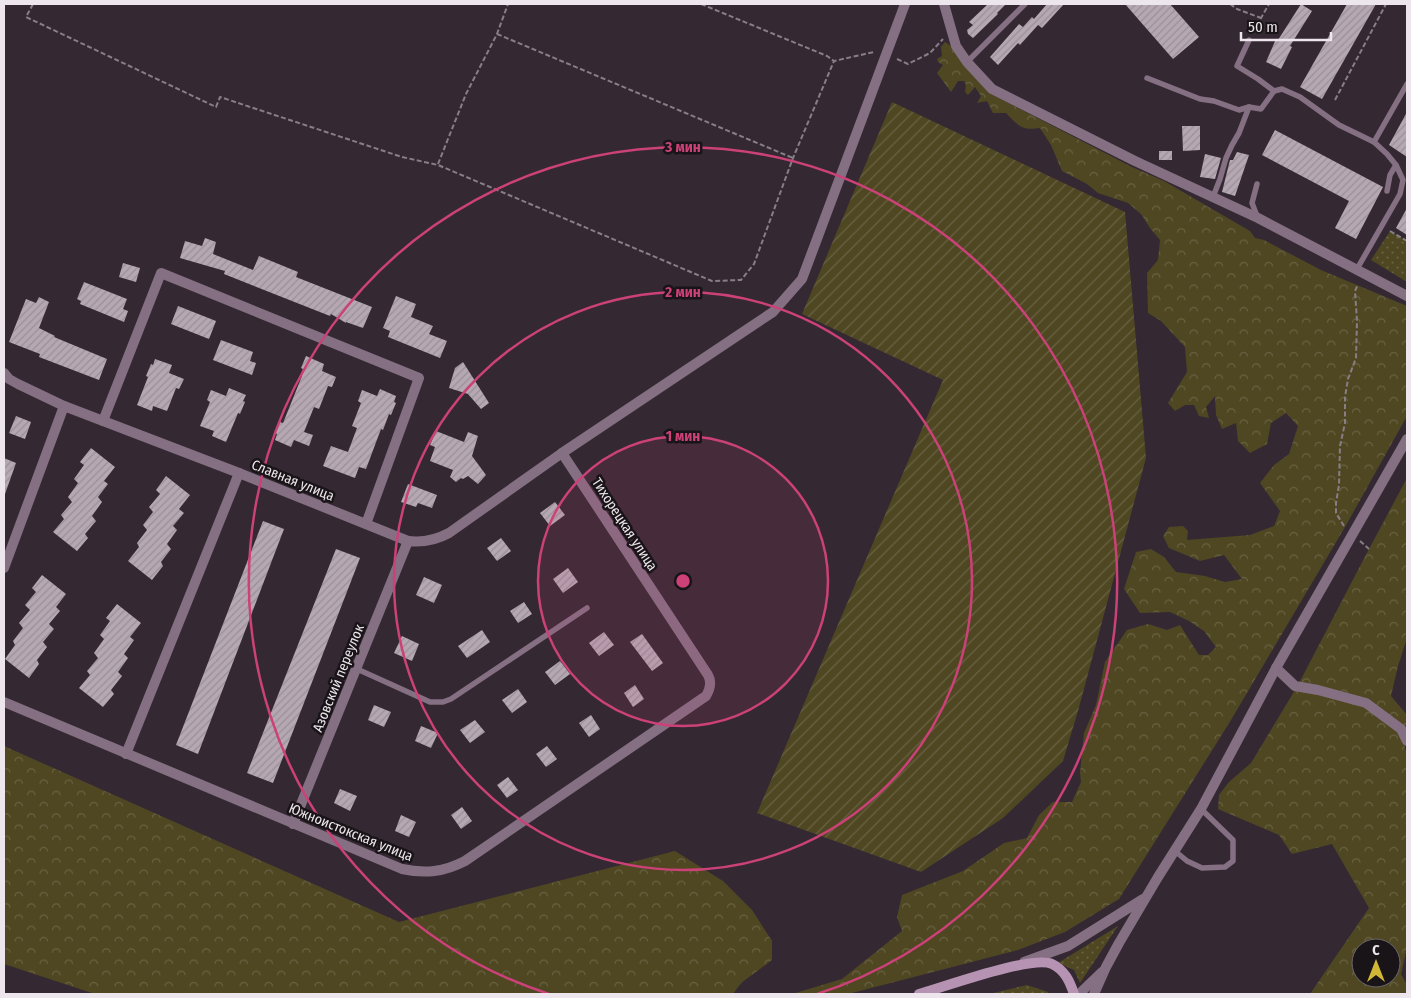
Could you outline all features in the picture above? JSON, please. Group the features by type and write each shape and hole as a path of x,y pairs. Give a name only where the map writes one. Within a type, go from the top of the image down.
{"main road":[{"path":"919,994 1013,966 1037,963 1050,963 1060,968 1066,975 1074,994"}],"street":[{"name":"Славная улица","path":"4,372 9,379 64,406 239,473 408,541 433,540 449,533 562,453 773,312 802,279 905,4"},
{"path":"944,4 956,46 967,62 992,89 1135,161 1258,218 1407,296"},
{"path":"102,421 161,273 419,378 366,524"},
{"path":"4,568 6,557 64,406"},
{"path":"1094,994 1106,967 1146,897 1201,809 1276,668 1407,440"},
{"name":"Тихорецкая улица","path":"562,453 708,675 710,686"},
{"path":"126,754 239,473"},
{"name":"Азовский переулок","path":"293,824 408,541"},
{"path":"1276,668 1295,686 1366,703 1400,729 1407,741"},
{"name":"Южноистокская улица","path":"4,702 402,869 415,872 429,872 455,867 465,861 706,696 710,686"},
{"path":"1013,966 1068,946 1146,897"},
{"path":"1079,994 1106,967"}],"lane":[{"path":"967,62 1025,4"},
{"path":"1249,40 1237,66 1274,91 1282,90 1300,97 1338,125 1374,142 1396,165 1403,180 1400,194 1359,271"},
{"path":"1148,78 1200,98 1214,100 1239,110 1249,107 1261,109 1274,91"},
{"path":"1374,142 1407,84"},
{"path":"1213,197 1226,158 1239,133 1249,107"},
{"path":"1387,191 1390,175 1396,165"},
{"path":"1256,184 1252,203 1258,218"},
{"path":"356,669 430,702 443,702 451,699 587,608"},
{"path":"1175,851 1187,861 1202,868 1225,867 1233,861 1233,840 1201,809"}],"path":[{"path":"33,4 26,17 216,107 220,97 402,157 438,165 712,280 740,280 754,264 793,158 834,61"},
{"path":"438,165 466,94 497,34 508,4"},
{"path":"702,4 834,61 880,51 908,64 930,53 944,38 956,46"},
{"path":"1230,4 1237,9 1261,18"},
{"path":"1249,40 1269,4"},
{"path":"1335,100 1386,4"},
{"path":"497,34 793,158"},
{"path":"1390,231 1407,241"},
{"path":"1344,527 1336,513 1336,504 1339,485 1340,446 1345,423 1345,397 1348,379 1356,358 1356,291 1359,271"}],"green space":[{"path":"945,42 951,46 989,93 1132,167 1164,181 1250,231 1255,238 1264,240 1321,270 1407,306 1407,416 1345,527 1231,720 1119,899 1065,932 1018,950 848,994 792,994 842,979 902,931 897,917 902,895 963,871 1004,843 1027,838 1039,815 1053,802 1072,802 1081,782 1080,773 1084,733 1096,705 1105,662 1127,630 1148,624 1167,630 1180,625 1199,655 1208,655 1216,647 1204,631 1170,612 1140,613 1124,589 1136,552 1151,549 1164,557 1176,572 1205,576 1225,582 1242,579 1224,555 1200,561 1169,548 1163,536 1169,527 1183,526 1188,531 1187,540 1250,535 1274,526 1280,511 1260,483 1274,465 1289,454 1298,426 1286,413 1271,423 1267,444 1250,453 1238,441 1236,423 1222,429 1216,415 1215,396 1206,407 1209,418 1199,416 1194,405 1185,405 1175,411 1168,403 1187,372 1185,347 1161,321 1148,313 1147,273 1158,260 1160,240 1141,214 1128,203 1098,193 1087,184 1062,171 1051,145 1040,128 1024,128 1006,113 993,113 987,101 977,103 981,96 975,87 968,95 965,92 966,85 964,81 958,81 951,92 937,73 943,65 937,59 942,56 941,47"},
{"path":"892,102 1125,212 1146,458 1063,761 1003,818 921,872 757,813 943,380 802,314"},
{"path":"1390,231 1407,241 1407,282 1371,260"},
{"path":"1407,478 1407,638 1391,696 1407,715 1407,734 1369,702 1298,685"},
{"path":"1295,690 1318,694 1366,708 1401,733 1407,755 1407,947 1401,974 1407,985 1407,994 1310,994 1369,908 1332,844 1292,854 1279,835 1218,809 1219,795 1229,782 1251,763"},
{"path":"4,746 399,922 675,851 723,881 752,910 772,941 772,960 741,983 733,994 95,994 4,964"},
{"path":"1118,926 1080,983 1074,970 1058,963"},
{"path":"1027,985 1049,994 989,994"}],"building":[{"path":"988,4 1006,4 973,38 968,34 967,30 973,25 969,22"},
{"path":"1047,4 1064,4 1042,28 1038,25 998,65 990,57 1019,24 1023,27 1032,17 1034,19"},
{"path":"1125,4 1170,4 1199,37 1173,59"},
{"path":"1301,4 1312,11 1290,46 1292,47 1281,69 1266,62 1276,39 1278,40"},
{"path":"1347,4 1376,4 1322,99 1300,87"},
{"path":"1407,112 1407,157 1389,145"},
{"path":"1182,126 1200,126 1200,150 1183,151"},
{"path":"1275,130 1383,187 1356,239 1335,228 1349,201 1262,155"},
{"path":"1159,151 1172,151 1172,160 1159,160"},
{"path":"1237,152 1249,155 1235,196 1222,192 1230,160 1233,160"},
{"path":"1205,154 1221,158 1215,179 1200,177"},
{"path":"1407,208 1407,235 1396,228"},
{"path":"205,238 216,242 213,254 253,270 259,256 298,272 296,277 372,307 363,328 224,274 225,271 180,258 185,241 202,246"},
{"path":"123,263 140,268 136,282 119,277"},
{"path":"84,282 127,299 123,309 128,311 124,322 80,304 81,301 77,299"},
{"path":"396,296 416,304 411,317 433,326 429,334 447,341 440,358 388,337 390,331 383,328"},
{"path":"39,297 49,302 39,328 54,337 107,359 99,380 39,357 40,354 9,342 26,299 36,303"},
{"path":"178,306 216,321 209,339 171,324"},
{"path":"221,340 253,352 250,361 256,363 252,375 213,360"},
{"path":"306,356 324,364 322,371 336,377 332,387 328,386 319,409 314,407 304,432 313,435 309,446 294,440 291,447 275,440 277,434 275,433 280,422 283,423 302,376 303,369 301,368"},
{"path":"155,359 172,365 169,373 184,379 179,389 176,388 167,411 153,406 152,411 137,405 148,377 146,376"},
{"path":"463,362 489,403 481,409 468,394 449,388 455,368"},
{"path":"229,388 246,395 240,414 238,413 226,442 212,436 214,431 200,426 210,402 207,400 211,390 226,396"},
{"path":"380,389 396,396 394,402 396,403 391,415 389,414 383,430 381,429 366,469 359,467 355,478 323,466 331,446 348,452 357,428 352,426 361,403 358,401 362,390 377,396"},
{"path":"16,416 31,422 25,439 9,433"},
{"path":"436,431 464,442 468,432 478,436 472,456 486,475 478,484 468,476 456,482 450,477 453,470 430,461 435,447 430,445"},
{"path":"91,448 115,467 104,481 108,484 98,497 102,502 92,516 96,521 85,534 88,538 77,551 53,532 64,519 61,515 72,502 68,497 78,483 74,479 84,465 80,462"},
{"path":"4,458 16,463 5,494 4,494"},
{"path":"166,476 190,495 179,509 184,513 173,526 177,530 167,544 171,549 161,562 163,566 152,580 128,561 139,547 137,543 147,530 143,525 153,512 149,507 160,494 156,490"},
{"path":"408,484 437,495 432,508 418,503 416,507 401,502"},
{"path":"555,502 565,515 550,526 540,513"},
{"path":"263,521 284,529 198,754 176,745"},
{"path":"501,538 511,551 497,561 487,548"},
{"path":"336,549 360,558 273,783 247,773"},
{"path":"568,568 578,582 563,593 553,579"},
{"path":"42,575 66,594 56,607 60,611 49,624 54,629 43,642 47,647 37,660 39,664 29,678 5,659 15,645 13,641 23,628 19,623 30,610 25,605 36,592 32,588"},
{"path":"424,577 442,585 434,603 416,595"},
{"path":"524,602 532,614 518,623 510,611"},
{"path":"117,604 141,623 130,637 134,640 124,654 128,658 118,672 122,676 111,690 114,694 103,707 79,688 90,675 87,671 98,658 94,653 104,639 100,635 110,621 106,618"},
{"path":"482,630 490,642 467,658 458,646"},
{"path":"604,632 614,645 599,656 589,643"},
{"path":"642,634 663,663 652,671 630,642"},
{"path":"402,636 419,644 412,661 394,653"},
{"path":"560,661 570,674 555,685 545,672"},
{"path":"635,685 644,699 633,707 624,693"},
{"path":"518,689 527,702 512,713 502,700"},
{"path":"374,705 391,712 384,727 368,720"},
{"path":"591,715 600,729 589,737 579,723"},
{"path":"475,720 485,732 470,743 460,730"},
{"path":"421,726 438,733 431,748 415,741"},
{"path":"547,746 557,759 546,767 536,754"},
{"path":"508,777 518,790 507,798 497,785"},
{"path":"340,789 357,796 350,811 334,803"},
{"path":"462,807 472,821 461,829 451,815"},
{"path":"401,815 416,822 409,837 395,831"}]}
